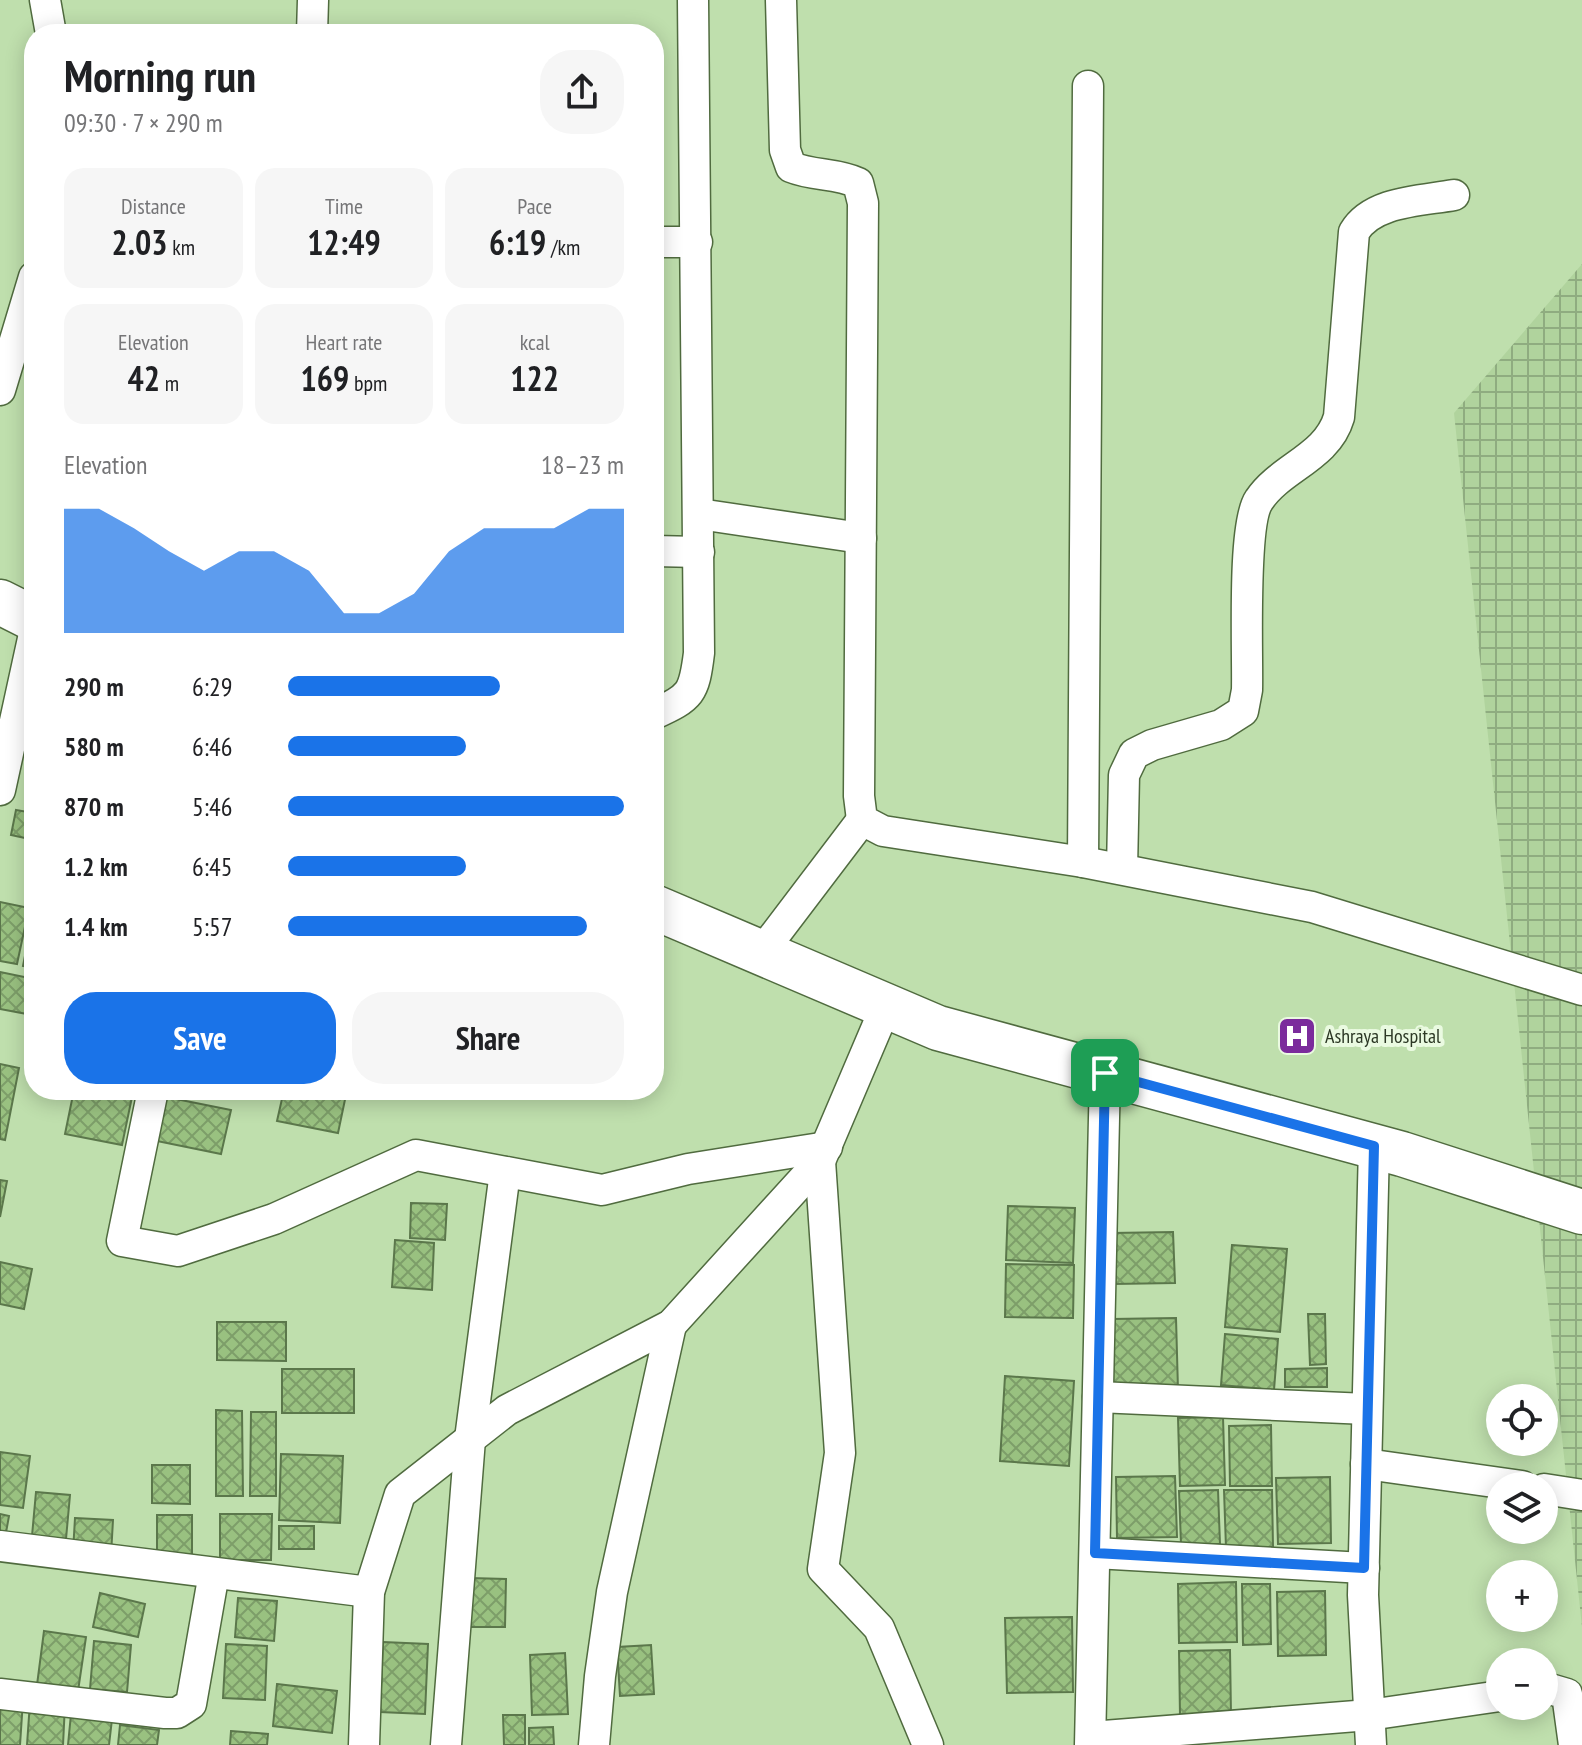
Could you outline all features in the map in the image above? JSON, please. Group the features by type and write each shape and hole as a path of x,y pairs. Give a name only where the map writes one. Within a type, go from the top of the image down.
{"main road":[{"path":"0,602 24,614"},
{"path":"664,911 938,1028 1374,1146 1582,1212"}],"street":[{"path":"45,0 49,24"},
{"path":"312,24 313,0"},
{"path":"664,710 683,701 696,681 699,653 693,0"},
{"path":"761,953 862,820 859,796 863,203 858,183 845,177 806,173 791,167 785,150 781,0"},
{"path":"1083,862 1088,86"},
{"path":"1122,869 1124,775 1134,754 1152,745 1221,725 1243,711 1247,690 1249,531 1258,501 1334,433 1339,417 1354,232 1361,220 1375,210 1454,195"},
{"path":"664,242 697,242"},
{"path":"0,390 24,310"},
{"path":"699,514 861,538"},
{"path":"664,551 699,552"},
{"path":"0,790 24,680"},
{"path":"862,820 883,831 1083,862 1312,907 1582,990"},
{"path":"364,1745 369,1592 400,1494 507,1410 671,1325 823,1154 886,1006"},
{"path":"1105,1073 1090,1741 1369,1715 1486,1698"},
{"path":"151,1100 122,1241 178,1251 274,1219 416,1155 602,1190 688,1169 823,1154"},
{"path":"1371,1745 1364,1568 1374,1146"},
{"path":"823,1154 840,1453 823,1569 879,1628 928,1745"},
{"path":"446,1745 470,1439 505,1172"},
{"path":"594,1745 612,1592 671,1325"},
{"path":"1098,1397 1367,1409"},
{"path":"1366,1464 1486,1481"},
{"path":"1558,1491 1582,1495"},
{"path":"0,1546 369,1592"},
{"path":"1095,1553 1364,1568"},
{"path":"0,1694 165,1713 184,1710 191,1704 214,1573"},
{"path":"1558,1691 1567,1694 1574,1745"}],"shaded area":[{"path":"1582,264 1582,1627 1558,1384 1454,413"}],"building":[{"path":"16,810 24,811 24,838 11,835"},
{"path":"0,902 24,907 24,931 17,964 0,961"},
{"path":"0,972 24,977 24,1013 0,1009"},
{"path":"0,1064 19,1068 5,1140 0,1139"},
{"path":"72,1100 131,1100 122,1145 65,1134"},
{"path":"160,1100 181,1100 231,1110 221,1154 152,1140"},
{"path":"282,1100 345,1100 338,1133 277,1121"},
{"path":"0,1180 7,1181 0,1217"},
{"path":"411,1203 447,1204 445,1240 410,1238"},
{"path":"1008,1206 1075,1208 1073,1263 1006,1260"},
{"path":"1173,1232 1175,1283 1114,1284 1112,1233"},
{"path":"395,1240 434,1243 432,1290 392,1287"},
{"path":"1232,1245 1287,1249 1280,1332 1225,1327"},
{"path":"0,1262 32,1269 24,1309 0,1304"},
{"path":"1006,1264 1074,1265 1073,1318 1005,1317"},
{"path":"1308,1314 1325,1314 1326,1364 1310,1365"},
{"path":"1176,1318 1178,1390 1113,1391 1112,1319"},
{"path":"217,1322 286,1322 286,1361 217,1360"},
{"path":"1225,1334 1278,1339 1274,1390 1221,1385"},
{"path":"1327,1368 1327,1387 1285,1387 1285,1369"},
{"path":"282,1369 354,1369 354,1413 282,1413"},
{"path":"1005,1376 1074,1381 1069,1466 1000,1461"},
{"path":"216,1410 242,1411 243,1496 216,1496"},
{"path":"251,1412 276,1412 276,1496 250,1496"},
{"path":"1223,1417 1225,1485 1180,1486 1178,1418"},
{"path":"1271,1425 1272,1486 1230,1486 1229,1426"},
{"path":"0,1452 30,1456 23,1508 0,1505"},
{"path":"281,1454 343,1456 340,1523 279,1520"},
{"path":"152,1465 190,1465 190,1504 152,1503"},
{"path":"1175,1476 1177,1537 1117,1538 1116,1477"},
{"path":"1330,1477 1331,1543 1278,1544 1276,1478"},
{"path":"1218,1490 1220,1544 1181,1544 1179,1491"},
{"path":"1224,1490 1272,1490 1273,1547 1226,1548"},
{"path":"36,1492 70,1495 66,1539 32,1536"},
{"path":"0,1514 9,1516 3,1549 0,1548"},
{"path":"220,1514 272,1514 271,1560 220,1560"},
{"path":"157,1515 192,1515 192,1555 157,1555"},
{"path":"75,1518 113,1520 111,1555 73,1552"},
{"path":"279,1526 314,1526 314,1549 279,1549"},
{"path":"470,1578 506,1579 505,1627 469,1627"},
{"path":"1236,1582 1237,1642 1179,1643 1178,1584"},
{"path":"1242,1584 1270,1584 1271,1644 1243,1645"},
{"path":"1325,1591 1326,1655 1278,1656 1277,1592"},
{"path":"100,1593 145,1604 138,1637 93,1627"},
{"path":"238,1598 277,1601 274,1641 235,1637"},
{"path":"1072,1617 1073,1692 1007,1693 1005,1618"},
{"path":"44,1631 86,1637 78,1691 37,1685"},
{"path":"94,1641 131,1645 127,1692 90,1689"},
{"path":"383,1642 428,1644 425,1714 380,1712"},
{"path":"226,1644 267,1646 265,1700 223,1698"},
{"path":"651,1645 654,1694 620,1696 617,1647"},
{"path":"1230,1650 1231,1715 1180,1715 1179,1651"},
{"path":"565,1653 568,1714 532,1715 530,1655"},
{"path":"277,1684 337,1691 332,1733 273,1726"},
{"path":"0,1699 23,1700 20,1745 0,1745"},
{"path":"30,1702 65,1704 63,1745 27,1745"},
{"path":"71,1714 112,1719 109,1745 68,1745"},
{"path":"503,1715 525,1715 525,1745 504,1745"},
{"path":"120,1725 159,1730 157,1745 118,1745"},
{"path":"553,1727 554,1745 529,1745 529,1728"},
{"path":"231,1731 268,1734 267,1745 230,1745"}],"place":[{"name":"Ashraya Hospital","path":"1297,1036"}],"route":[{"path":"1105,1073 1374,1146 1364,1568 1095,1553 1105,1073"}]}
